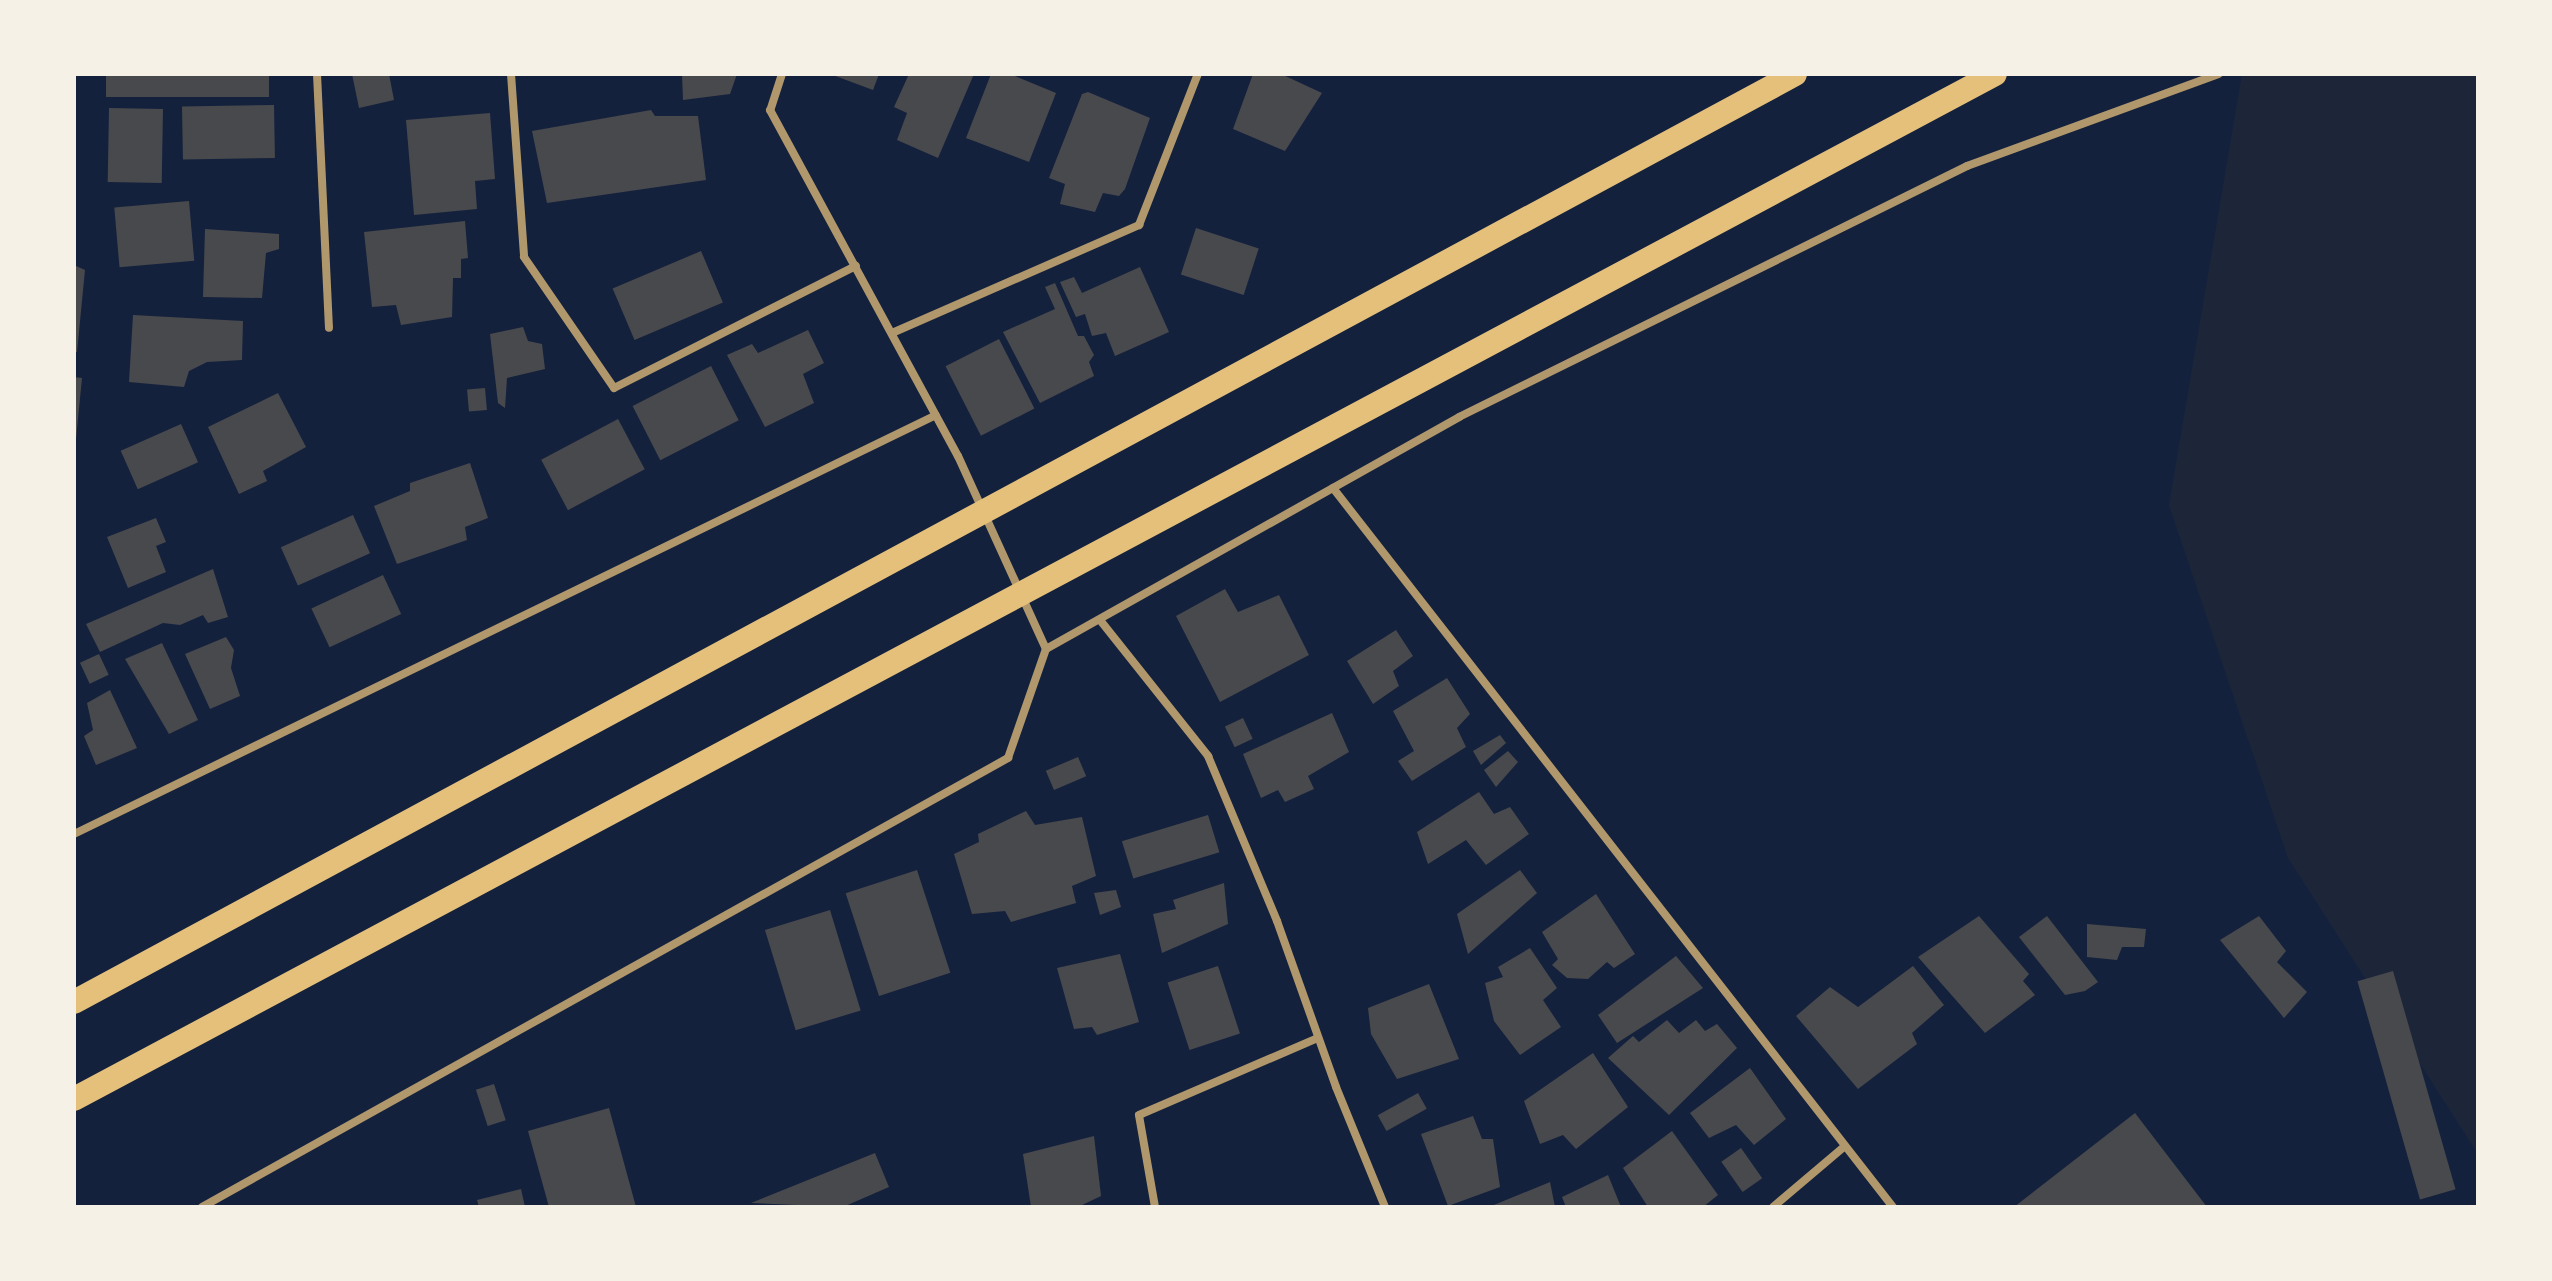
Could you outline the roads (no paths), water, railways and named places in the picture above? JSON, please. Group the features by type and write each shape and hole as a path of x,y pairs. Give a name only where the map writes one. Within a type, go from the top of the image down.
{"highway":[{"path":"74,1002 1795,74"},
{"path":"74,1099 1995,74"}],"street":[{"path":"317,74 329,328"},
{"path":"511,74 524,257 614,388 856,266"},
{"path":"782,74 770,110 936,415 1046,649"},
{"path":"892,333 1139,225 1198,74"},
{"path":"202,1207 1008,758 1046,649 1459,417 1967,166 2219,74"},
{"path":"74,834 936,415"},
{"path":"1333,488 1893,1207"},
{"path":"1100,620 1208,756 1277,921 1318,1038 1385,1207"},
{"path":"1155,1207 1139,1115 1318,1038"},
{"path":"1773,1207 1845,1146"}]}
